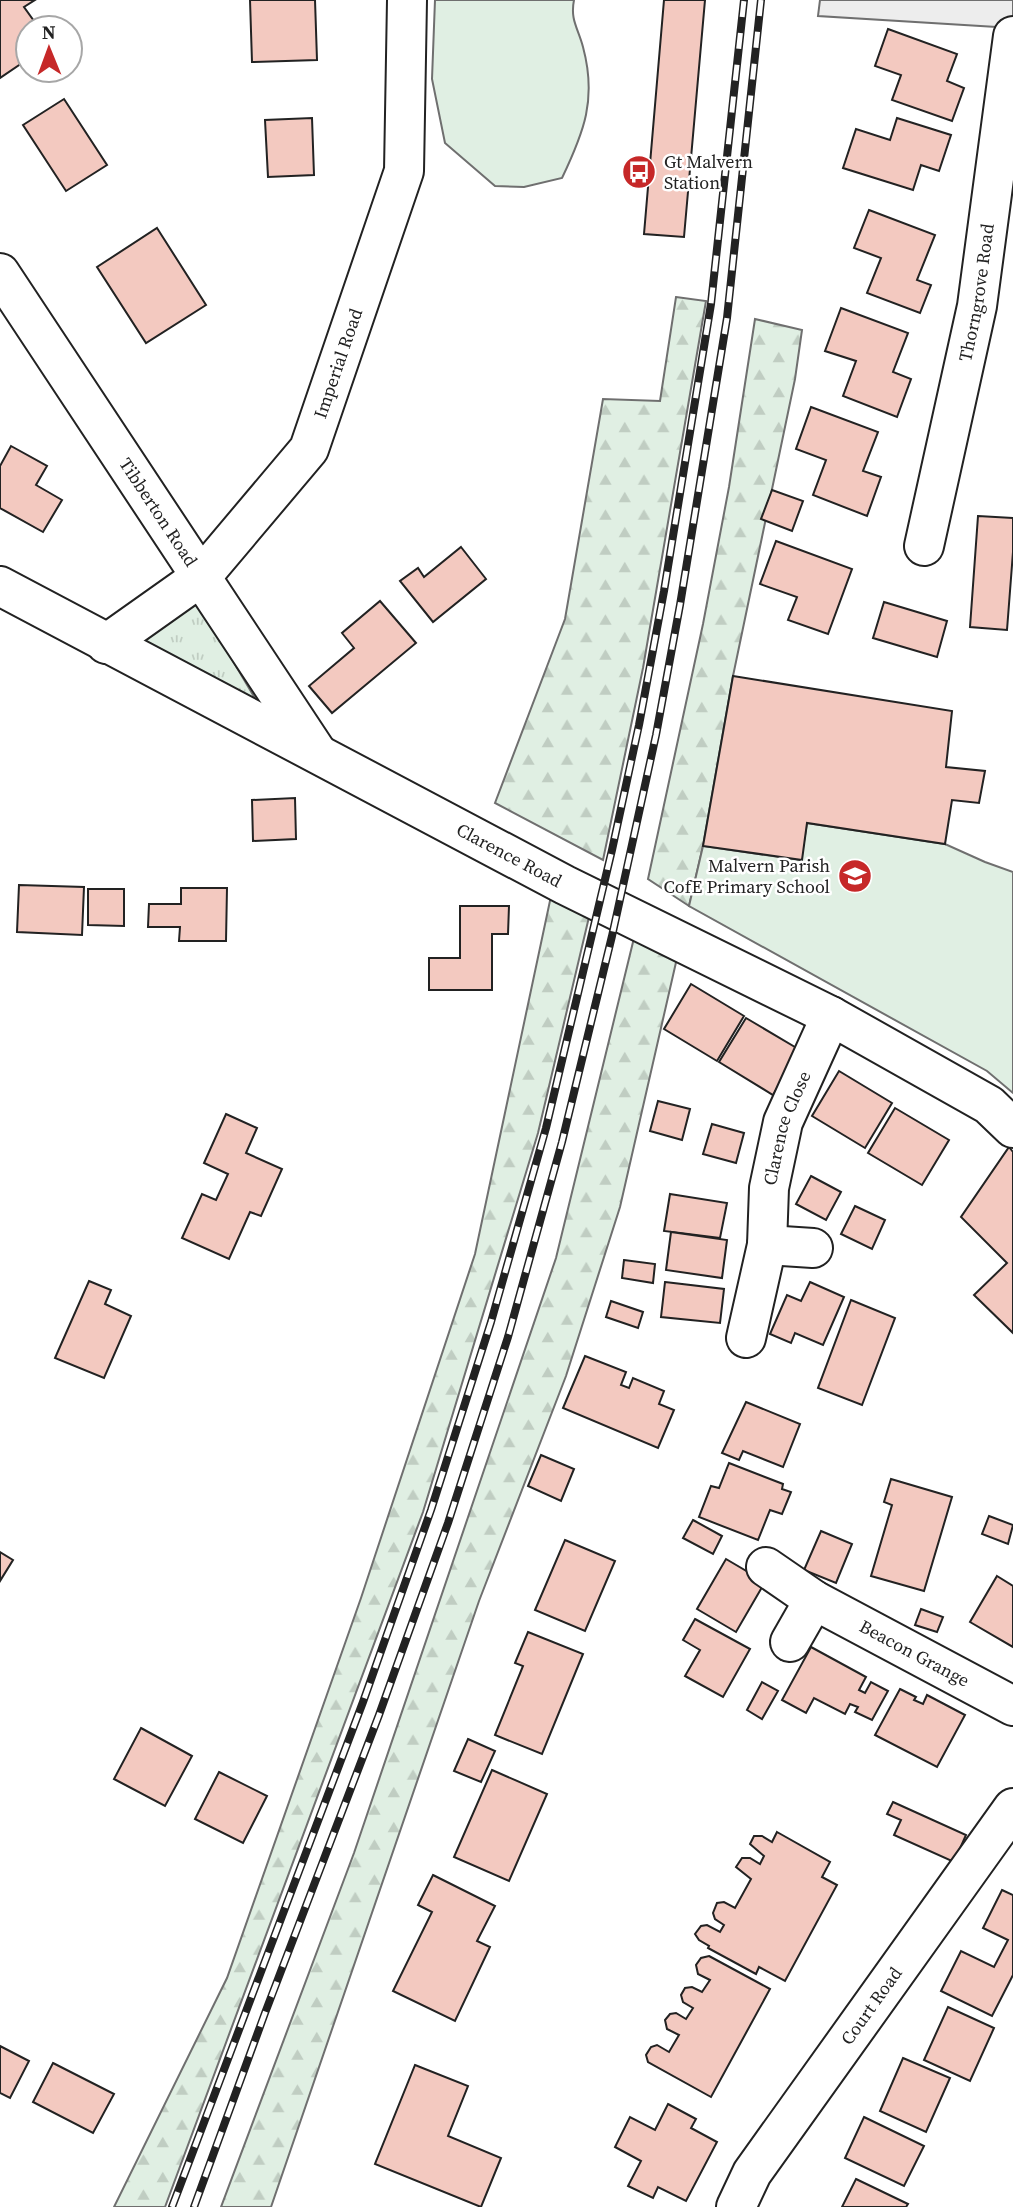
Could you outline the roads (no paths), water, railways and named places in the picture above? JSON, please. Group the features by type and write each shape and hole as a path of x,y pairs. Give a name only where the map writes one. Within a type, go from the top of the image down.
{"street":[{"name":"Imperial Road","path":"106,644 202,576 309,449 404,171 407,0"},
{"name":"Thorngrove Road","path":"923,546 977,306 1013,36"},
{"name":"Tibberton Road","path":"0,273 317,753"},
{"name":"Clarence Road","path":"0,586 565,885 831,1016 989,1105 1013,1128"},
{"name":"Clarence Close","path":"746,1338 767,1245 769,1188 783,1122 831,1016"},
{"path":"767,1245 813,1248"},
{"name":"Beacon Grange","path":"766,1567 814,1600 1013,1706"},
{"path":"790,1642 814,1600"},
{"name":"Court Road","path":"736,2207 752,2173 1013,1808"}],"railway":[{"path":"172,2207 363,1702 431,1510 491,1322 546,1128 612,850 664,591 711,304 744,0"},
{"path":"194,2207 379,1715 448,1523 508,1337 562,1142 612,936 656,735 680,605 727,318 761,0"}],"place":[{"name":"Gt Malvern Station","path":"639,172"},
{"name":"Malvern Parish CofE Primary School","path":"855,876"}]}
